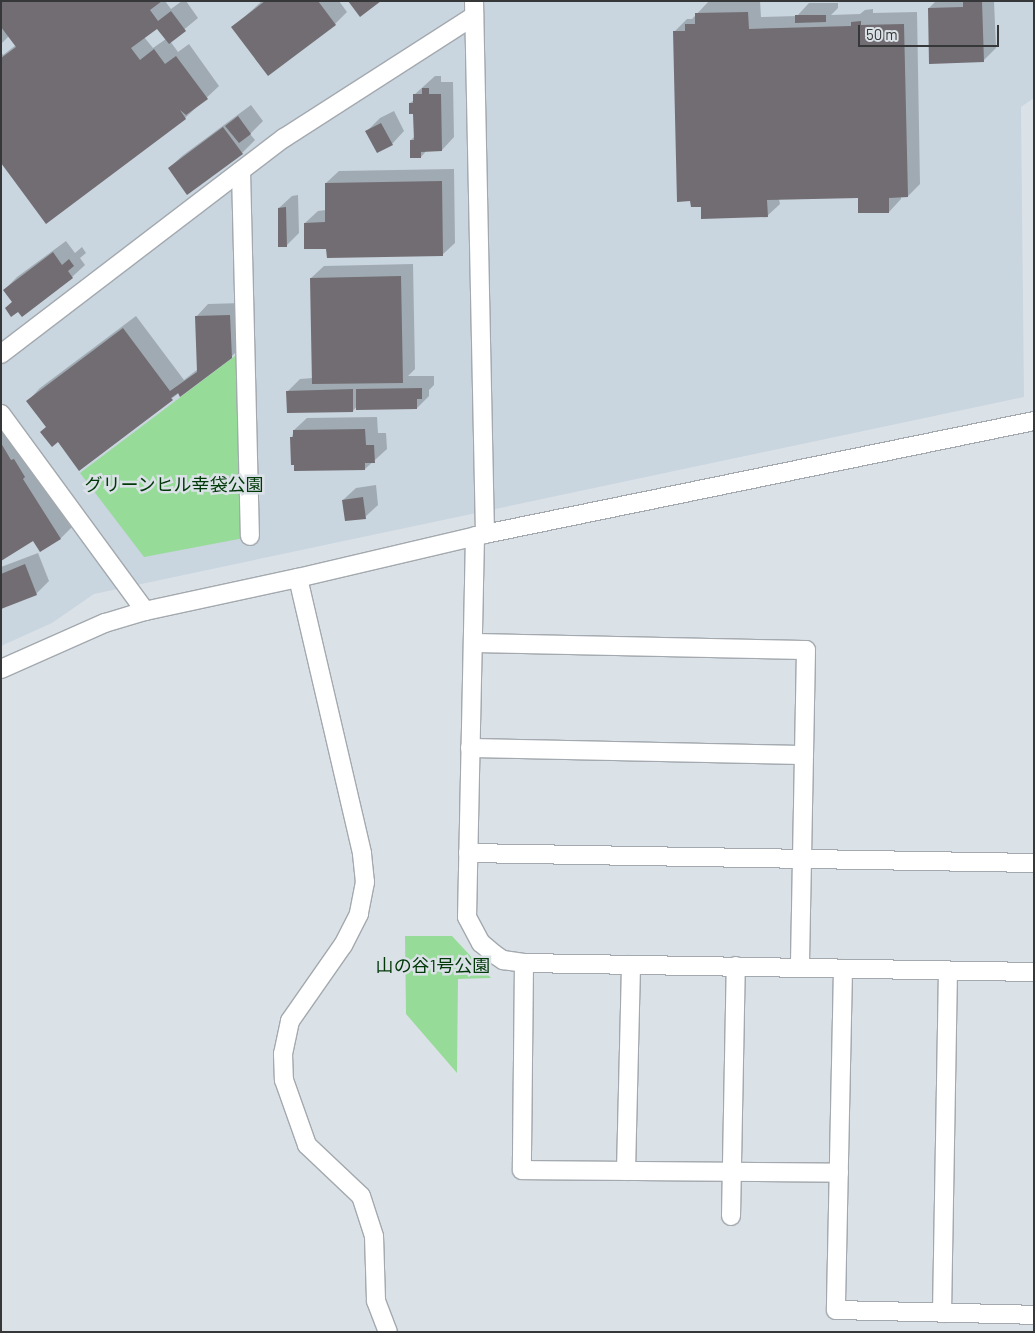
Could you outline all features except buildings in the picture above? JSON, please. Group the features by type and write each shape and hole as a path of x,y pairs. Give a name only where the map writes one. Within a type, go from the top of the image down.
{"street":[{"path":"1,354 284,138 474,9"},
{"path":"474,9 480,535 473,643 467,917 474,932 481,943 503,960 524,963 1034,972"},
{"path":"241,171 250,536"},
{"path":"1,414 144,611"},
{"path":"1,670 105,623 144,611 298,578 480,535 1034,421"},
{"path":"298,578 362,854 365,882 359,914 343,945 290,1022 283,1054 284,1080 307,1145 361,1196 374,1236 376,1301 388,1332"},
{"path":"473,643 806,650 800,968"},
{"path":"470,748 804,755"},
{"path":"468,853 1034,863"},
{"path":"524,963 522,1170 839,1174"},
{"path":"626,1171 631,965"},
{"path":"731,1216 736,966"},
{"path":"842,969 836,1310 1034,1314"},
{"path":"942,1313 948,971"}],"shaded area":[{"path":"1,1 1034,1 1034,98 1021,107 1024,397 94,594 52,623 1,646"}],"green space":[{"name":"グリーンヒル幸袋公園","path":"239,353 244,538 144,557 80,473"},
{"name":"山の谷1号公園","path":"405,936 452,936 491,978 458,979 457,1073 406,1014"}]}
